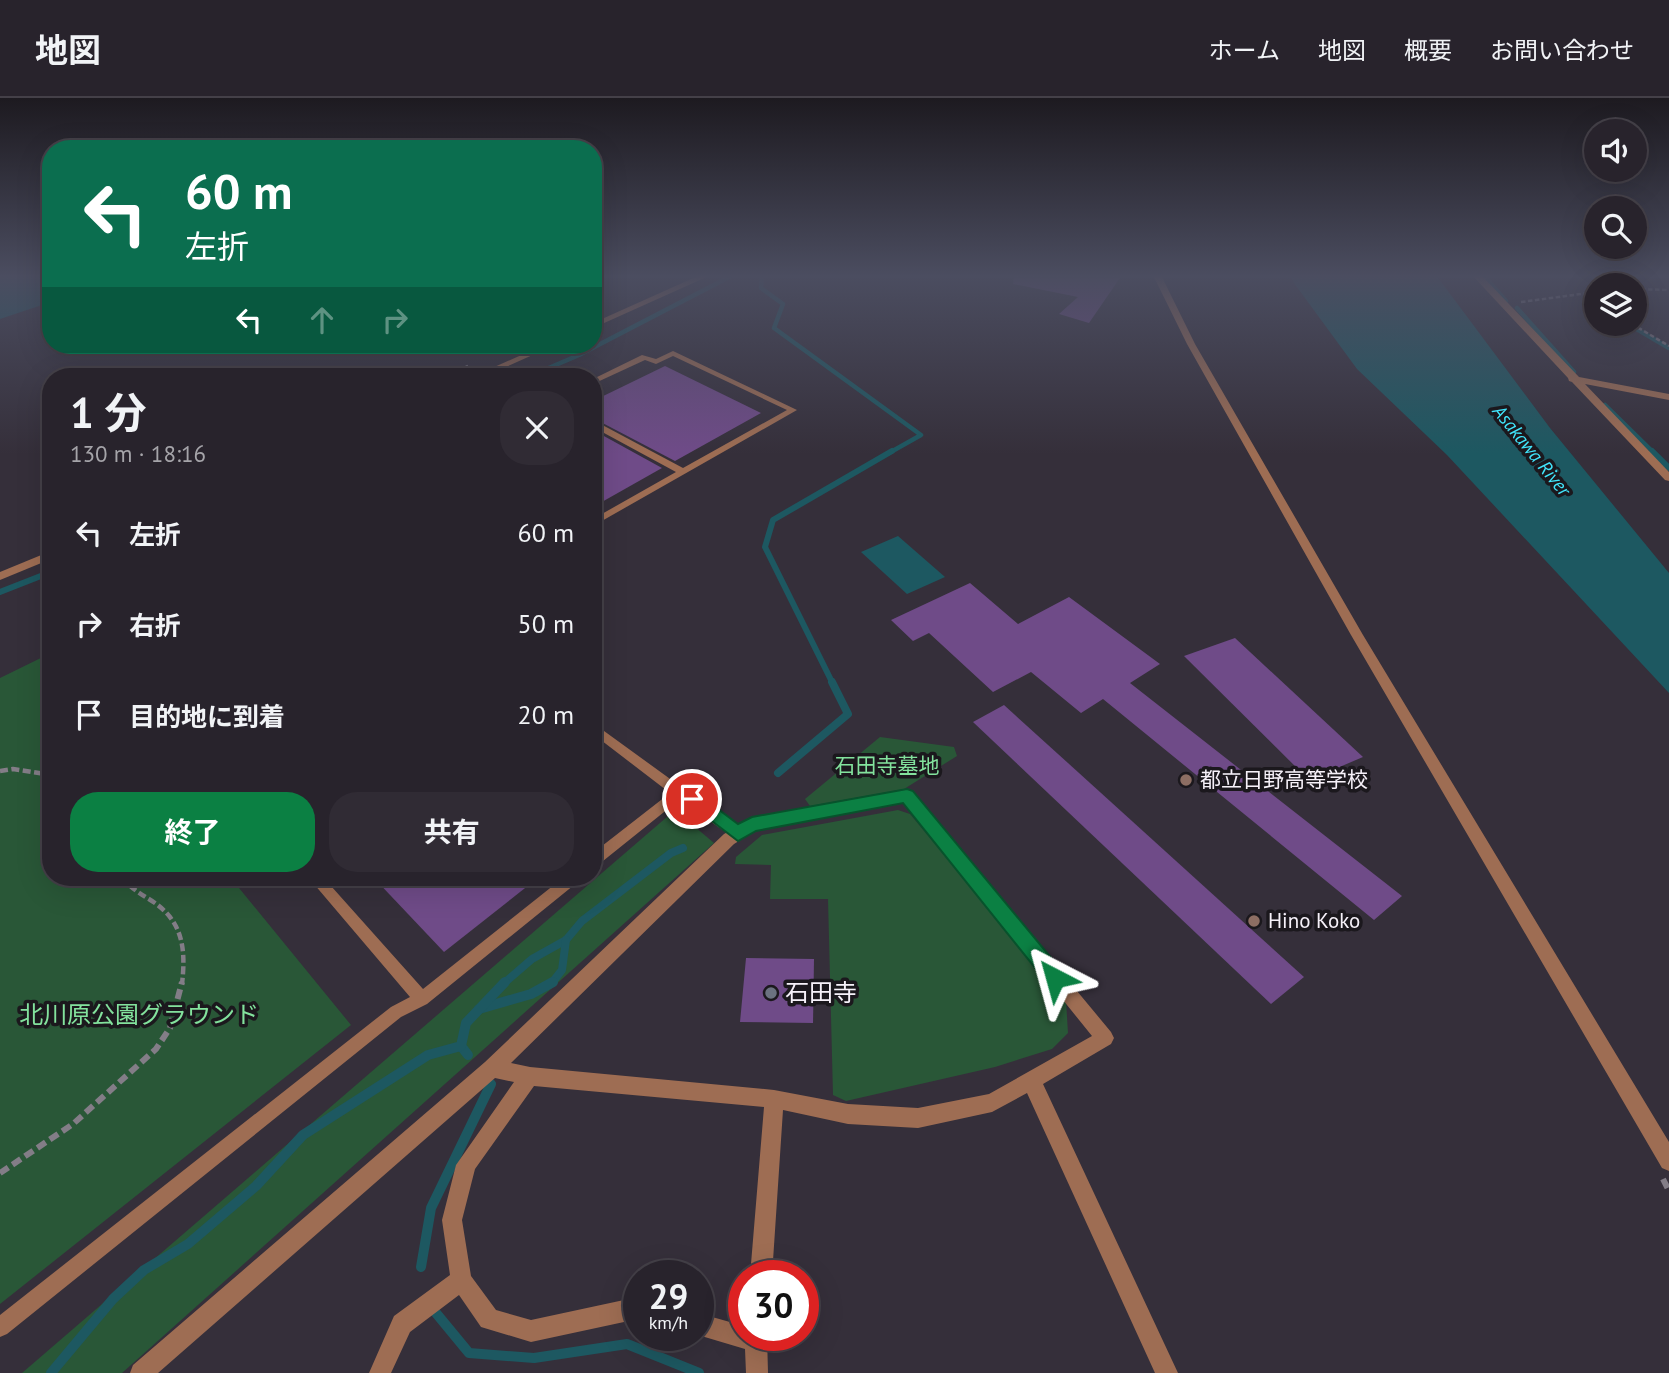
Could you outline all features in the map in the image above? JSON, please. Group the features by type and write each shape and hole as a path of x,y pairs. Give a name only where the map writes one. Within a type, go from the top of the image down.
{"street":[{"path":"1186,334 1364,647 1669,1161"},
{"path":"1530,334 1669,478"},
{"path":"497,368 530,354"},
{"path":"1572,379 1669,397"},
{"path":"0,576 42,559"},
{"path":"141,1373 492,1068 738,833 752,824 907,796 1105,1038 992,1103 918,1118 848,1114 774,1099 530,1076 492,1068"},
{"path":"530,1076 466,1166 452,1220 461,1280 489,1319 531,1331 623,1311"},
{"path":"1032,1082 1167,1373"},
{"path":"762,1260 774,1099"},
{"path":"380,1373 402,1324 461,1280"},
{"path":"756,1351 757,1373"}],"lane":[{"path":"602,378 645,357 656,362 673,353 793,410 602,518"},
{"path":"602,428 682,472"},
{"path":"602,734 678,793 692,799 738,833"},
{"path":"602,854 678,793"},
{"path":"323,886 422,999"},
{"path":"0,1327 396,1012 422,999 563,886"}],"path":[{"path":"1650,334 1669,346"},
{"path":"0,771 13,769 42,774"},
{"path":"0,1172 45,1148 112,1092 165,1038 186,966 181,933 161,904 130,886"}],"green space":[{"name":"北川原公園グラウンド","path":"42,657 42,886 237,886 351,1025 0,1304 0,678"},
{"name":"石田寺墓地","path":"880,737 954,747 957,756 904,789 810,806 805,799"},
{"path":"675,810 714,843 122,1373 22,1373 587,886 602,886 602,873"},
{"path":"898,810 910,814 1066,1001 1068,1033 1052,1049 995,1067 846,1101 833,1095 828,899 770,899 771,865 735,864 736,857 762,835"}],"water":[{"name":"Asakawa River","path":"1332,334 1480,334 1550,428 1669,573 1669,693 1447,455 1357,369"},
{"path":"898,536 945,577 907,594 861,552"}],"building":[{"path":"665,366 761,413 675,461 602,423 602,397"},
{"path":"602,435 662,468 602,502"},
{"path":"970,583 1018,624 1069,597 1160,664 1130,683 1402,896 1374,920 1103,699 1081,713 1031,672 993,692 929,633 913,641 891,620"},
{"path":"1235,638 1363,757 1309,780 1184,656"},
{"path":"1004,705 1304,977 1271,1004 973,722"},
{"path":"382,886 528,886 444,952"},
{"path":"746,958 814,959 813,1023 740,1022"}],"waterway":[{"path":"602,343 618,334"},
{"path":"783,334 921,435 889,453"},
{"path":"1541,334 1574,372"},
{"path":"1647,335 1669,348"},
{"path":"549,368 581,354"},
{"path":"1605,405 1654,453"},
{"path":"833,684 765,547 773,520 892,451"},
{"path":"1654,453 1669,468"},
{"path":"0,592 42,576"},
{"path":"778,773 848,714 833,684"},
{"path":"566,940 582,921 671,853 683,848"},
{"path":"504,984 532,959 566,940"},
{"path":"552,982 562,970 566,940"},
{"path":"479,1009 531,994 552,982"},
{"path":"479,1009 504,984"},
{"path":"461,1046 466,1023 479,1009"},
{"path":"51,1373 113,1299 144,1270 188,1244 256,1186 303,1135 428,1055 461,1046"},
{"path":"461,1046 468,1055"},
{"path":"421,1267 431,1208 491,1084"},
{"path":"436,1313 469,1353 534,1358 627,1344 699,1373"}],"place":[{"name":"都立日野高等学校","path":"1186,780"},
{"name":"Hino Koko","path":"1254,921"},
{"name":"石田寺","path":"771,993"}],"route":[{"path":"692,799 738,833 752,824 907,796 1055,978"}]}
